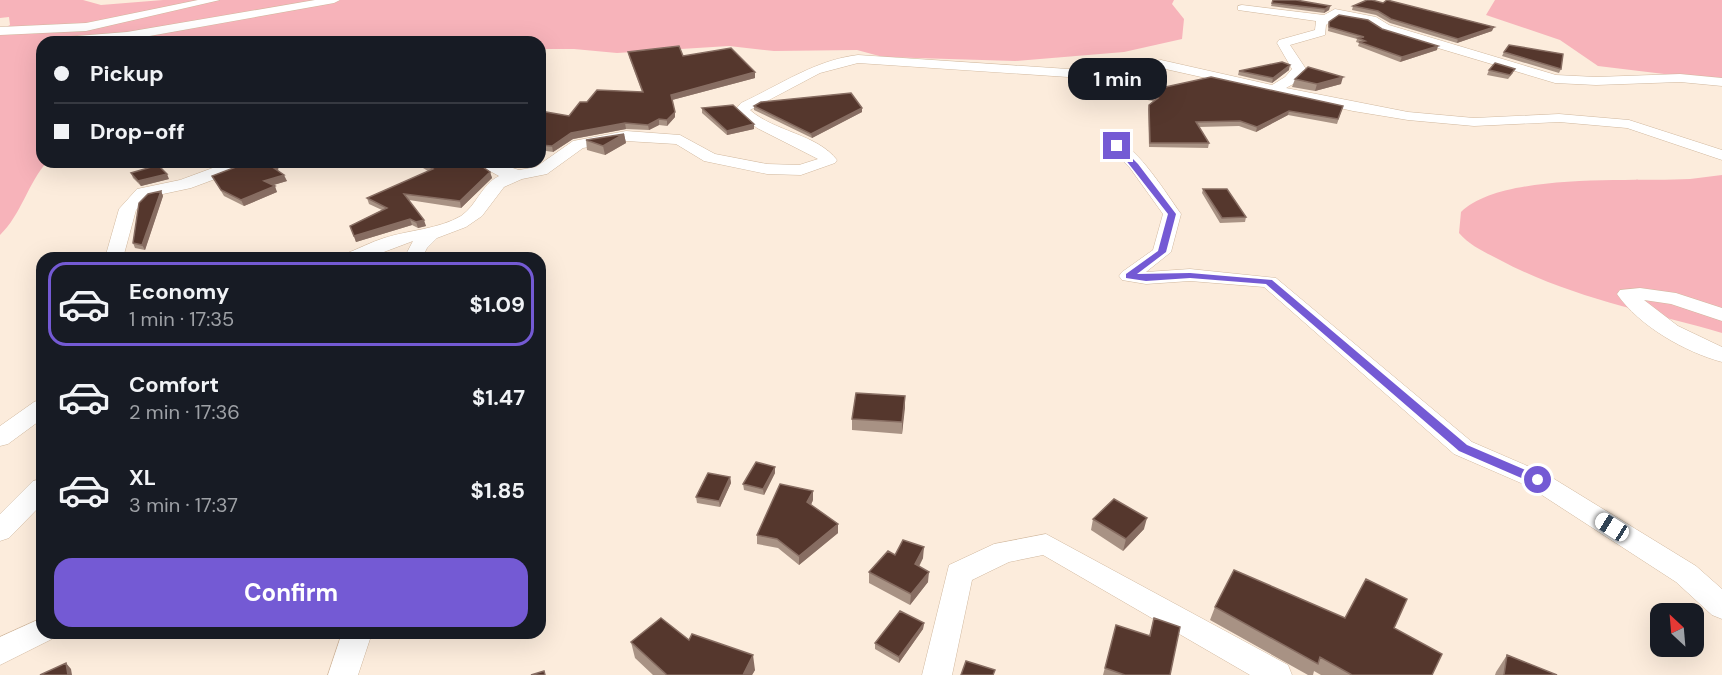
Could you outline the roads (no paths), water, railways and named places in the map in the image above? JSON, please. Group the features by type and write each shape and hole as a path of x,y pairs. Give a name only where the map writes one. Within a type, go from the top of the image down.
{"street":[{"path":"0,31 86,27 214,0"},
{"path":"127,36 334,0"},
{"path":"1242,8 1324,18"},
{"path":"1273,90 1290,80 1299,69 1283,43 1321,32 1320,24 1324,18 1335,12 1372,19 1385,28 1555,79 1573,81 1673,77 1722,82"},
{"path":"0,41 28,44"},
{"path":"546,167 578,144 626,136 680,140 710,158 767,169 801,170 829,160 820,151 784,137 748,117 742,110 791,85 802,75 845,59 1083,74 1116,72 1161,64 1273,90 1408,116 1474,122 1559,118 1629,124 1722,155"},
{"path":"1117,146 1136,165 1172,214 1162,252 1129,276 1146,278 1190,275 1269,282 1463,448 1538,480 1686,574 1722,607"},
{"path":"116,252 128,209 143,194 185,184 226,168"},
{"path":"493,168 505,174 519,175"},
{"path":"366,252 389,242 466,221 481,209 488,191 501,180 541,171 545,168"},
{"path":"415,252 436,230"},
{"path":"1722,315 1692,303 1650,292 1628,294 1643,311 1683,339 1722,355"},
{"path":"0,438 36,411"},
{"path":"0,531 36,494"},
{"path":"937,675 959,573 1004,552 1046,544 1277,675"},
{"path":"0,652 36,633"},
{"path":"343,675 355,639"}]}
